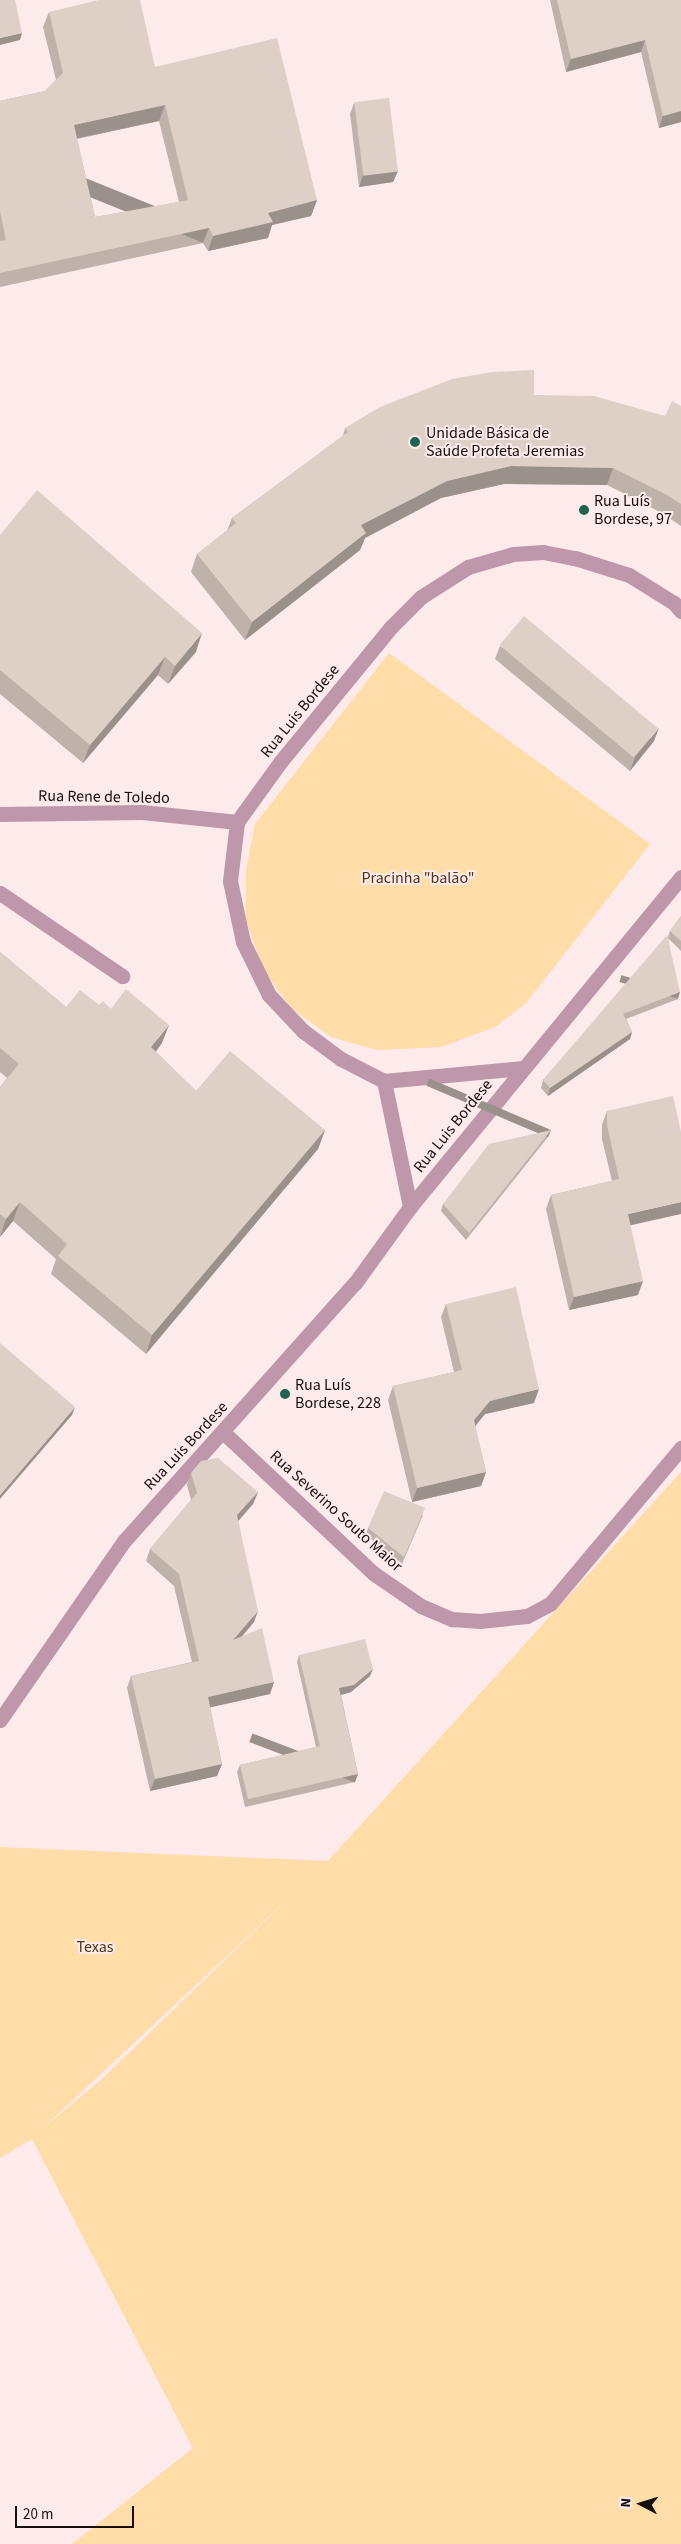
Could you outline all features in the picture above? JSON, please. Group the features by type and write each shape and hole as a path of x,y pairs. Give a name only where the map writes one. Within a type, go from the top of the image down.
{"street":[{"name":"Rua Luis Bordese","path":"523,1068 384,1081 340,1059 303,1031 268,995 243,942 230,881 237,822 281,761 391,627 421,597 468,567 513,554 543,552 575,558 629,575 674,603 681,611"},
{"name":"Rua Rene de Toledo","path":"0,814 142,812 237,822"},
{"name":"Rua Luis Bordese","path":"0,1720 124,1541 174,1482 224,1433 355,1284 410,1207 681,877"},
{"path":"0,893 122,976"},
{"name":"Rua Luis Bordese","path":"384,1081 410,1207"},
{"name":"Rua Severino Souto Maior","path":"224,1433 372,1573 421,1606 452,1619 480,1621 527,1616 550,1604 681,1448"}],"green space":[{"name":"Pracinha \"balão\"","path":"389,653 650,844 526,1003 495,1027 441,1047 377,1050 331,1037 291,1008 263,969 246,921 246,871 255,824"},
{"name":"Texas","path":"681,1472 681,2544 72,2544 193,2448 32,2139 0,2158 0,1847 328,1861","holes":["293,1894 103,2078 42,2129"]}],"building":[{"path":"0,0 15,0 22,33 0,38"},
{"path":"99,0 140,0 155,67 277,38 317,200 268,213 273,222 213,236 209,228 0,273 0,241 6,240 0,211 0,101 45,91 63,73 49,12","holes":["165,105 188,200 95,217 74,125"]},
{"path":"557,0 681,0 681,111 663,116 645,40 571,59"},
{"path":"389,98 398,171 363,176 354,102"},
{"path":"534,370 534,395 594,396 665,416 672,401 681,406 681,504 613,468 511,466 447,481 361,525 366,533 252,622 197,554 236,523 232,518 348,432 345,428 380,407 452,379 492,372"},
{"path":"37,490 202,633 175,666 165,657 90,745 0,670 0,535"},
{"path":"524,616 658,728 634,758 500,645"},
{"path":"681,916 681,941 670,931"},
{"path":"667,935 680,992 623,1014 632,1032 550,1088 543,1080"},
{"path":"0,952 66,1007 80,990 99,1005 103,1001 111,1009 126,989 169,1025 151,1047 196,1091 230,1051 325,1130 152,1335 58,1256 67,1244 20,1202 6,1219 0,1214 0,1087 19,1064 0,1048"},
{"path":"673,1096 681,1132 681,1202 628,1214 643,1281 574,1297 551,1195 619,1179 607,1125 607,1111"},
{"path":"551,1130 469,1233 443,1204 489,1144"},
{"path":"516,1287 539,1389 490,1401 474,1420 486,1472 417,1488 393,1386 462,1370 446,1304"},
{"path":"0,1343 75,1407 0,1495"},
{"path":"218,1458 258,1492 237,1515 258,1611 233,1640 262,1628 274,1682 208,1697 222,1764 155,1779 131,1676 199,1661 179,1574 150,1549 197,1493 191,1473 201,1461"},
{"path":"384,1491 425,1508 404,1557 368,1528"},
{"path":"365,1639 373,1669 354,1685 339,1688 358,1774 248,1799 240,1765 320,1746 299,1655"}],"place":[{"name":"Unidade Básica de Saúde Profeta Jeremias","path":"415,442"},
{"name":"Rua Luís Bordese, 97","path":"584,510"},
{"name":"Rua Luís Bordese, 228","path":"285,1394"}]}
